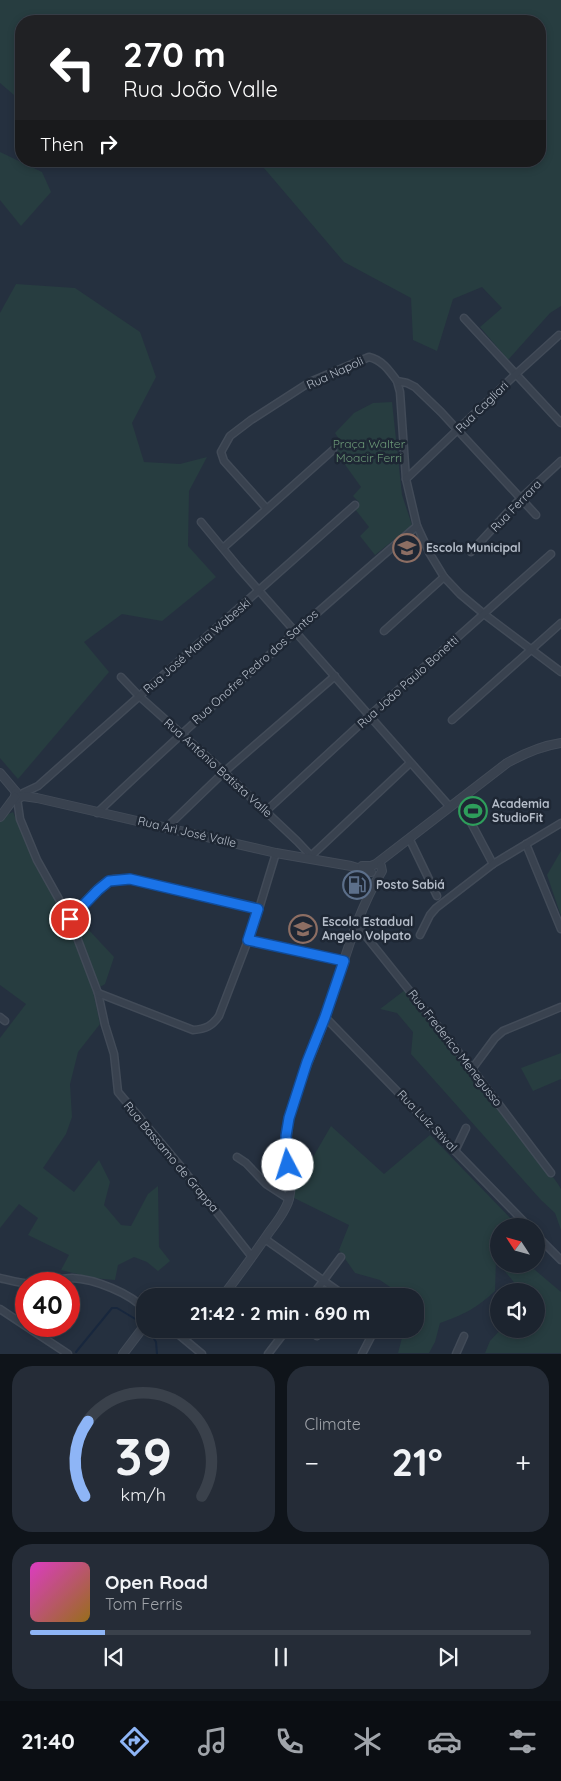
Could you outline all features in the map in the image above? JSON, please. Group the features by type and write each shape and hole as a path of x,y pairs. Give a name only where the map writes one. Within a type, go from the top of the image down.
{"street":[{"path":"464,318 561,423"},
{"name":"Rua Cagliari","path":"406,479 558,335"},
{"name":"Rua Napoli","path":"266,508 224,460 221,452 230,436 310,382 369,357 376,359 386,366 397,381 415,387 441,412 536,516"},
{"path":"397,381 400,392 406,479 417,526 430,554 444,577 484,614 561,672"},
{"path":"223,548 333,450"},
{"name":"Rua Ferrara","path":"470,552 561,460"},
{"name":"Rua José Maria Wabeski","path":"17,798 38,786 355,505"},
{"path":"201,522 294,632 450,807"},
{"name":"Rua Onofre Pedro dos Santos","path":"97,813 294,632 417,526"},
{"name":"Rua João Paulo Bonetti","path":"266,811 369,716 551,554"},
{"path":"384,631 444,577"},
{"path":"452,720 561,623"},
{"path":"167,828 224,772 335,676"},
{"name":"Rua Antônio Batista Valle","path":"121,677 139,696 266,811 312,857"},
{"path":"229,1288 265,1239 288,1200 290,1180 286,1136 289,1118 307,1062 325,1017 376,870 393,851 410,840 507,763 522,754 544,745 561,743"},
{"path":"312,857 410,763"},
{"path":"0,774 17,798 0,817"},
{"path":"37,798 38,786"},
{"name":"Rua Ari José Valle","path":"17,798 37,798 276,853 312,857 376,870"},
{"name":"Rua Bassamo de Grappa","path":"17,798 20,819 37,860 70,919 98,993 114,1054 118,1092 182,1167 252,1257"},
{"path":"459,800 493,864"},
{"path":"420,936 430,915 436,908 493,864 561,823"},
{"path":"410,840 437,896"},
{"path":"526,844 561,929"},
{"path":"98,993 193,1030 212,1025 219,1016 248,940 276,853"},
{"path":"70,919 109,881 119,879 130,879 258,909"},
{"name":"Rua Frederico Menegusso","path":"357,925 472,1069 551,1173"},
{"path":"248,940 344,961"},
{"path":"472,1069 503,1031 561,1007"},
{"name":"Rua Luíz Stival","path":"325,1017 520,1218"},
{"path":"456,1151 466,1128"},
{"path":"236,1157 246,1163 266,1184 288,1200"},
{"path":"265,1239 334,1288"},
{"path":"545,1244 561,1260"},
{"path":"318,1288 341,1257"},
{"path":"0,1278 37,1284 72,1278 89,1281 128,1296 136,1303"},
{"path":"0,1309 68,1354"},
{"path":"123,1354 136,1336"},
{"path":"456,1354 464,1336"},
{"path":"183,1338 202,1354"},
{"path":"192,1338 192,1346"},
{"path":"268,1354 280,1338"},
{"path":"362,1354 370,1338"}],"green space":[{"path":"0,0 561,0 561,306 550,313 508,360 480,327 502,308 482,287 453,299 437,351 413,340 411,298 344,262 263,167 546,167 546,15 15,15 15,96 0,83"},
{"path":"0,152 15,159 15,167 32,167 42,172 51,192 21,226 0,200"},
{"path":"16,284 75,288 140,332 156,377 132,423 144,462 180,464 207,457 189,491 188,546 216,577 162,621 122,614 84,642 109,672 18,779 0,758 0,313"},
{"name":"Praça Walter Moacir Ferri","path":"392,402 402,495 412,525 375,555 360,536 369,527 355,509 359,502 353,496 361,487 336,452 341,442 335,433 354,413 373,403"},
{"path":"13,812 36,867 68,920 86,927 114,957 105,984 93,991 100,1024 78,1052 70,1084 72,1117 66,1134 43,1168 74,1192 99,1160 110,1182 104,1205 121,1225 131,1226 148,1194 158,1186 159,1247 170,1261 158,1271 147,1262 134,1257 118,1265 115,1280 93,1278 80,1275 80,1272 61,1270 69,1255 28,1235 38,1218 19,1204 0,1228 0,1038 26,1004 0,985 0,822 6,815"},
{"path":"561,851 561,916 547,875"},
{"path":"405,990 558,1184 561,1189 561,1230 555,1213 541,1200 411,1054 413,1032 397,1013 380,1009"},
{"path":"561,1053 561,1079 533,1091 521,1068"},
{"path":"331,1126 384,1174 430,1135 510,1218 490,1218 490,1273 496,1273 495,1283 490,1283 490,1295 469,1310 440,1323 435,1342 429,1353 398,1353 402,1338 424,1338 424,1288 392,1288 380,1280 355,1273 339,1250 349,1225 292,1197 293,1171 309,1164"},
{"path":"506,1273 539,1273 561,1292 561,1353 485,1353 493,1338 545,1338 545,1283 514,1283"}],"waterway":[{"path":"76,1352 112,1308 117,1308 136,1319"},
{"path":"153,1338 156,1342 157,1354"}],"place":[{"name":"Escola Municipal","path":"407,548"},
{"name":"Academia StudioFit","path":"473,811"},
{"name":"Posto Sabiá","path":"357,885"},
{"name":"Escola Estadual Angelo Volpato","path":"303,929"}],"route":[{"path":"70,919 109,881 130,879 258,909 248,940 344,961 307,1062 289,1118 286,1136 288,1165"}]}
